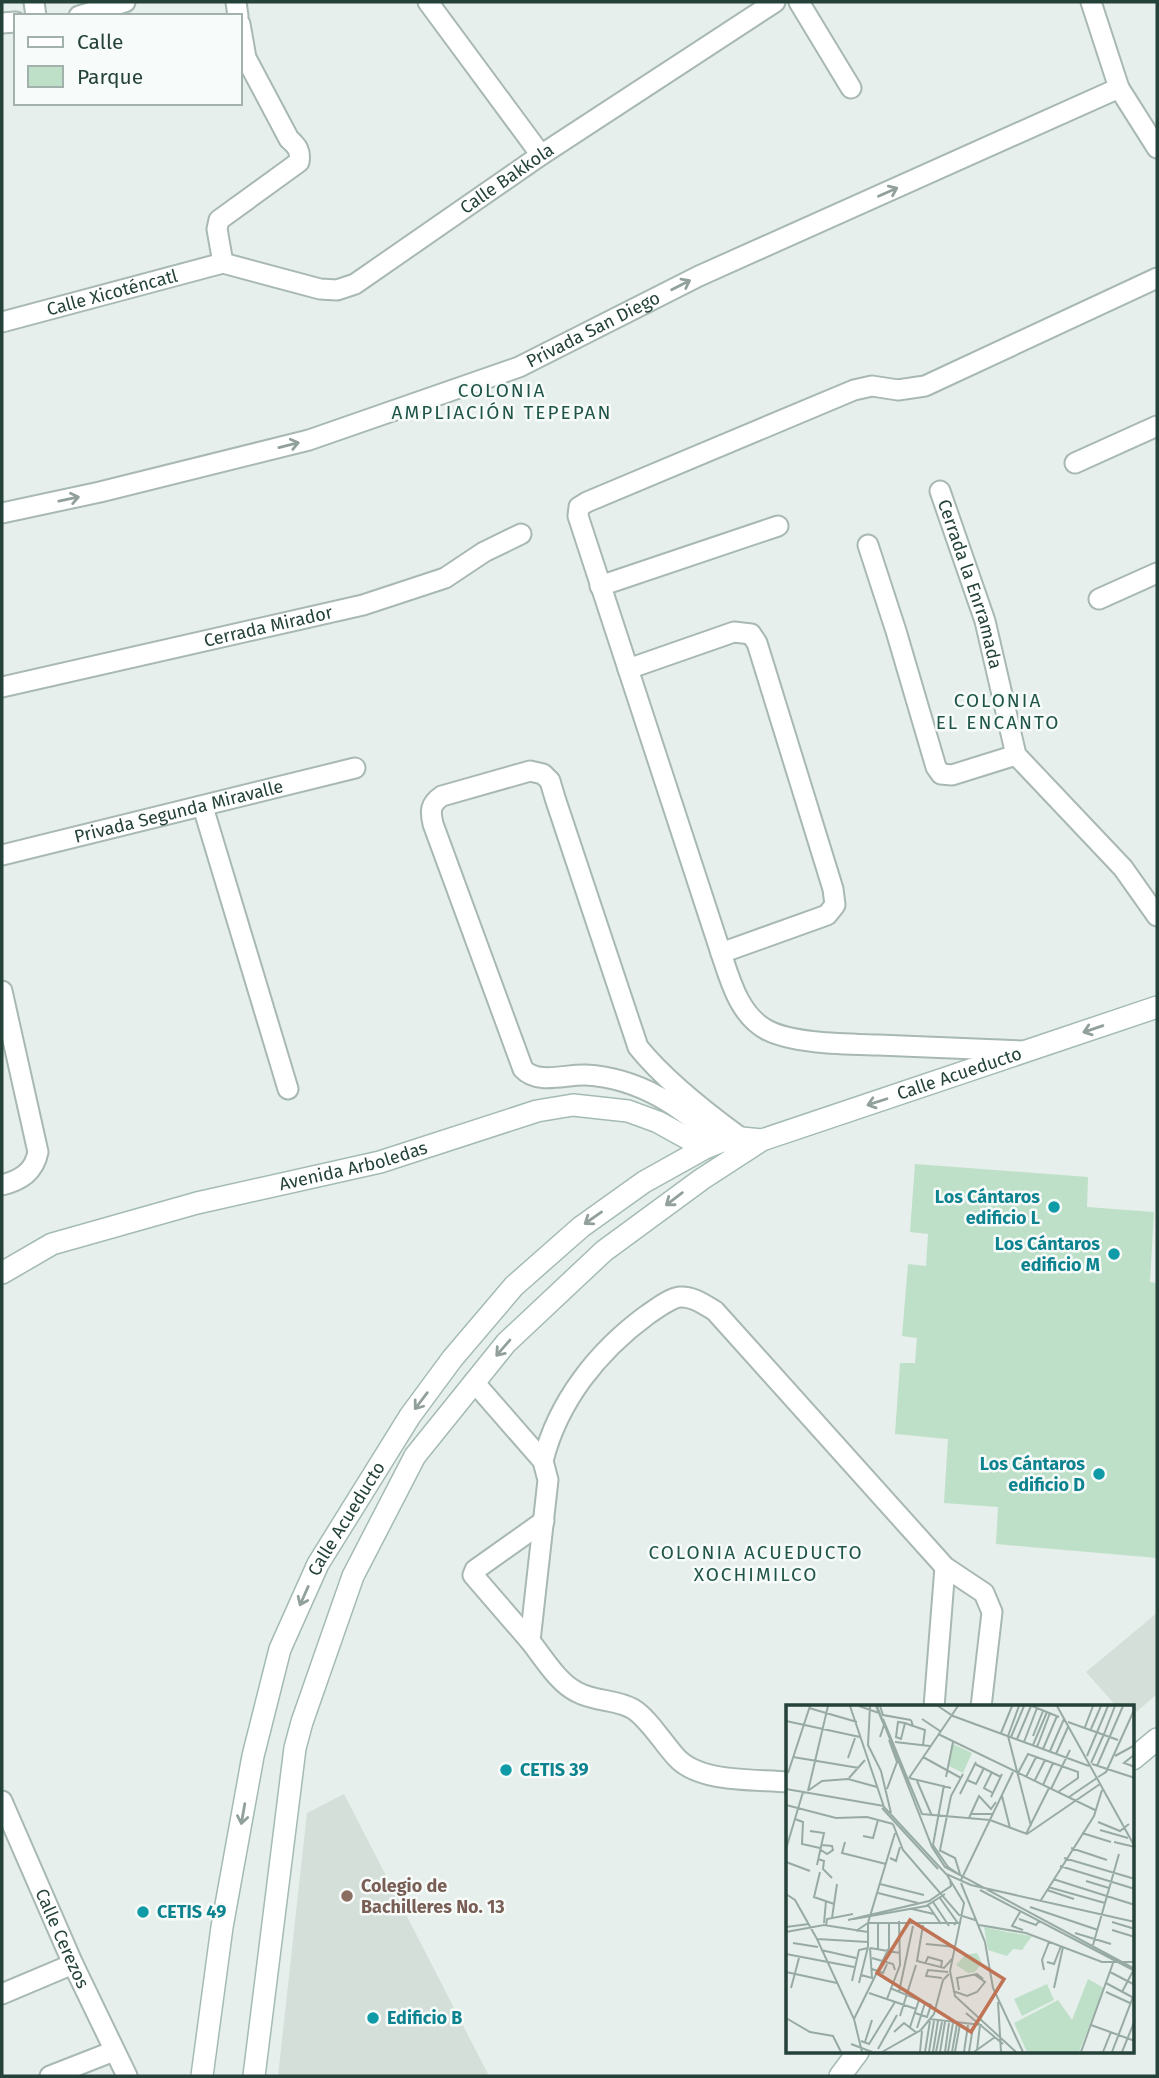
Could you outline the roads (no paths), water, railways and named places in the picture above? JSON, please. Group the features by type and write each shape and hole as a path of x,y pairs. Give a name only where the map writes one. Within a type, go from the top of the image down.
{"street":[{"path":"86,14 125,2"},
{"path":"428,2 541,155"},
{"name":"Calle Bakkola","path":"223,263 320,289 337,290 355,284 541,155 775,2"},
{"path":"799,2 851,88"},
{"path":"1091,2 1119,88 1157,148"},
{"path":"223,263 217,229 219,220 299,162 301,154 289,139 243,59"},
{"name":"Privada San Diego","path":"2,513 100,492 309,440 519,367 699,276 1119,88"},
{"name":"Calle Xicoténcatl","path":"2,322 223,263"},
{"path":"1028,1052 842,1044 799,1039 767,1030 748,1014 734,991 721,953 600,586 578,516 579,507 854,390 872,386 898,390 925,386 1157,278"},
{"path":"1074,463 1157,426"},
{"name":"Cerrada la Enrramada","path":"940,491 985,621 1016,755"},
{"path":"600,586 778,526"},
{"name":"Cerrada Mirador","path":"2,687 363,605 445,578 484,552 521,534"},
{"path":"867,545 896,631 936,767 941,774 953,775 1016,755 1123,868 1157,916"},
{"path":"1099,599 1157,573"},
{"path":"628,669 734,632 751,634 757,643 833,890 835,905 827,915 721,953"},
{"name":"Privada Segunda Miravalle","path":"2,855 355,768"},
{"path":"530,771 543,774 550,782 638,1046 648,1060 711,1116 732,1142 669,1101 636,1084 586,1075 539,1078 523,1069 433,824 430,811 434,802 442,796 530,771"},
{"path":"203,807 288,1089"},
{"path":"2,991 8,1053 38,1152 35,1166 18,1181 2,1185"},
{"name":"Calle Acueducto","path":"202,2076 222,1927 253,1756 280,1648 318,1564 410,1416 452,1359 514,1286 580,1227 645,1182 732,1142 1028,1052 1157,1007"},
{"name":"Avenida Arboledas","path":"2,1273 52,1244 197,1203 380,1162 537,1111 573,1105 628,1111 732,1142"},
{"name":"Calle Acueducto","path":"254,2076 295,1748 353,1576 415,1456 506,1343 604,1251 702,1179 732,1142"},
{"path":"543,1461 548,1439 559,1413 573,1390 602,1355 635,1324 659,1307 679,1297 698,1301 715,1311 945,1567 984,1593 992,1612 981,1705"},
{"path":"474,1382 543,1461 548,1480 530,1641"},
{"path":"544,1521 475,1570 473,1575 576,1692 620,1703 636,1711 685,1767 706,1775 786,1782"},
{"path":"934,1705 945,1567"},
{"path":"1134,1758 1157,1738"},
{"name":"Calle Cerezos","path":"5,1814 127,2076"},
{"path":"2,1994 73,1964"},
{"path":"50,2076 114,2051"},
{"path":"840,2076 856,2054"}],"place":[{"name":"Los Cántaros edificio L","path":"1054,1207"},
{"name":"Los Cántaros edificio M","path":"1114,1254"},
{"name":"Los Cántaros edificio D","path":"1099,1474"},
{"name":"CETIS 39","path":"506,1770"},
{"name":"Colegio de Bachilleres No. 13","path":"347,1896"},
{"name":"CETIS 49","path":"143,1912"},
{"name":"Edificio B","path":"373,2018"}],"district":[{"name":"COLONIA AMPLIACIÓN TEPEPAN","path":"502,401"},
{"name":"COLONIA EL ENCANTO","path":"998,711"},
{"name":"COLONIA ACUEDUCTO XOCHIMILCO","path":"756,1563"}]}
